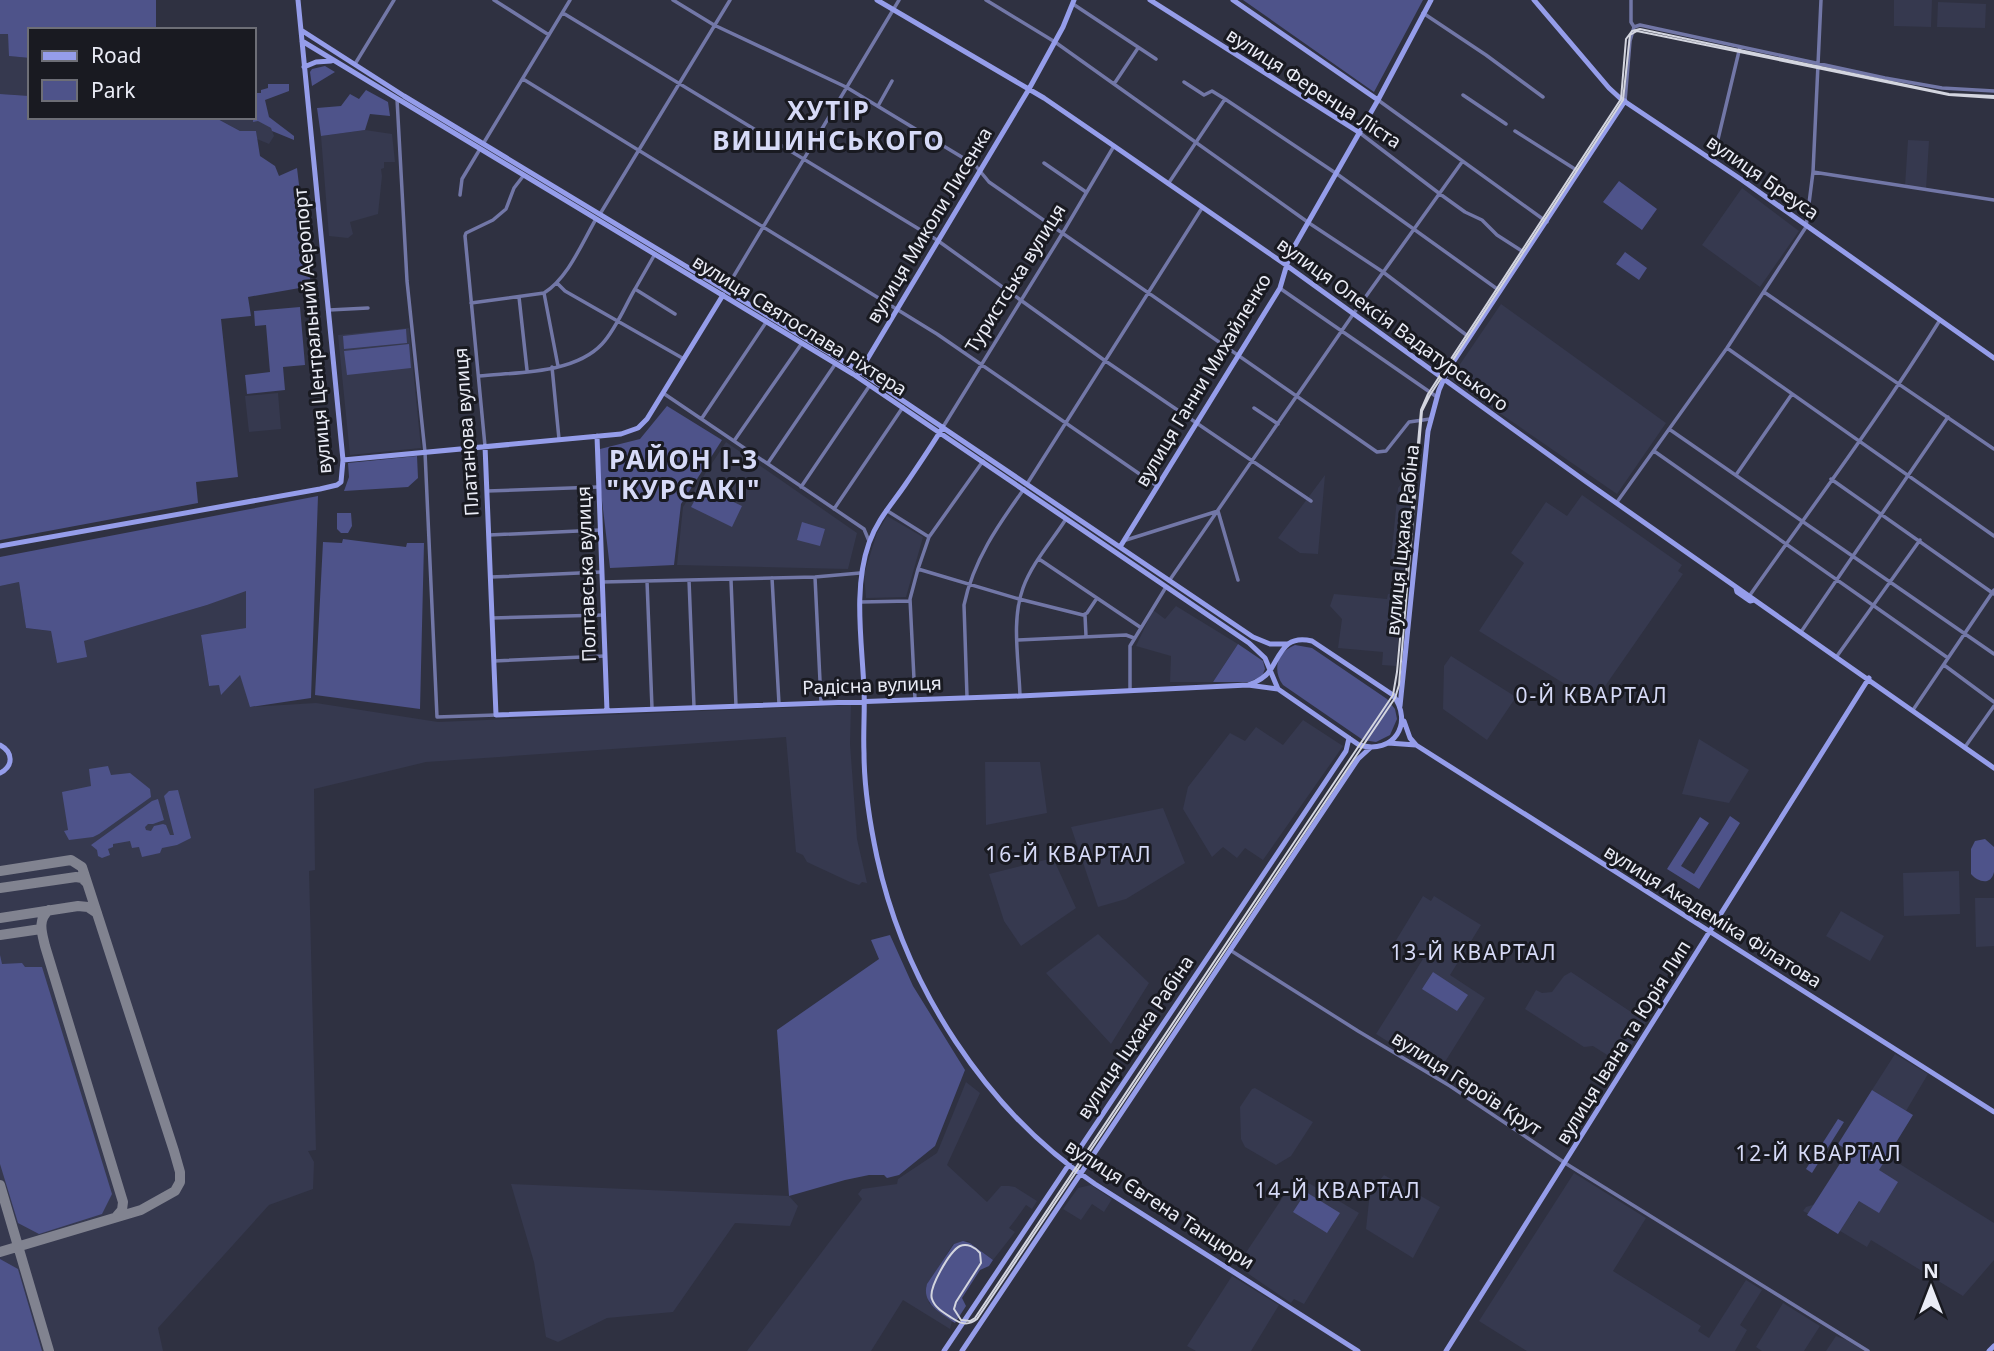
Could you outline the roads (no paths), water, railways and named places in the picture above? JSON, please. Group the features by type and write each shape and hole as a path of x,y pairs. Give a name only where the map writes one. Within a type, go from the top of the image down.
{"street":[{"path":"298,0 302,41"},
{"path":"354,64 394,0"},
{"path":"494,0 549,35"},
{"path":"460,195 462,179 570,0"},
{"path":"673,0 714,25 846,87 979,170 989,182 1062,234 1381,453 1386,451 1409,422 1431,419"},
{"path":"471,303 544,292 556,284 730,0"},
{"name":"вулиця Олексія Вадатурського","path":"877,0 1028,89 1114,146 1354,313 1737,588 1737,592 1750,601 1752,598 1837,656 1994,768"},
{"path":"343,460 621,434 638,428 647,419 725,292 899,0"},
{"path":"986,0 1055,42 1309,223 1383,272 1469,337"},
{"name":"вулиця Ференца Ліста","path":"1150,0 1360,133 1440,194 1465,212 1482,220 1497,235 1527,254"},
{"path":"1233,0 1547,222"},
{"name":"вулиця Ганни Михайленко","path":"1120,546 1280,288 1290,254 1360,133 1431,0"},
{"name":"вулиця Бреуса","path":"1534,0 1609,88 1625,101 1994,358"},
{"path":"1625,101 1630,41 1634,27 1631,22 1631,0"},
{"path":"1617,503 1727,348 1806,227 1813,172 1821,0"},
{"path":"1074,2 1156,59"},
{"name":"вулиця Миколи Лисенка","path":"859,374 1028,89 1074,2"},
{"path":"564,13 937,240 1104,360 1311,501"},
{"path":"1423,13 1543,97"},
{"path":"1634,27 1640,25 1942,88 1994,91"},
{"name":"вулиця Святослава Ріхтера","path":"301,30 482,146 859,374 1025,486 1120,546 1259,651 1271,669"},
{"name":"вулиця Святослава Ріхтера","path":"302,41 397,99 482,146 524,175 598,216 655,254 725,292 836,363 859,374 870,385 1025,486 1067,519 1120,546"},
{"name":"вулиця Центральний Аеропорт","path":"0,546 337,485 341,482 343,460 302,41"},
{"path":"1718,139 1740,47"},
{"path":"1114,84 1139,48"},
{"path":"304,67 316,62 333,61"},
{"path":"523,79 937,334 1157,486"},
{"path":"878,106 892,81"},
{"path":"1184,82 1204,94 1212,90 1414,228 1500,292"},
{"path":"1463,95 1506,124"},
{"path":"397,99 407,281 425,452 437,717 496,715"},
{"path":"1168,184 1225,99"},
{"name":"вулиця Іцхака Рабіна","path":"1400,706 1431,419 1437,397 1444,379 1469,337 1527,254 1625,101"},
{"path":"1515,131 1579,172"},
{"name":"Туристська вулиця","path":"864,701 860,573 869,541 879,520 941,430 1114,146"},
{"path":"1130,691 1129,656 1140,627 1354,313 1462,162"},
{"path":"1044,163 1086,192"},
{"path":"1813,172 1994,200"},
{"name":"Платанова вулиця","path":"496,715 488,491 466,233 493,220 506,209 514,188 524,175"},
{"path":"967,697 964,605 969,583 991,536 1202,208"},
{"path":"479,376 558,366 585,357 602,344 655,254"},
{"path":"556,284 684,359"},
{"path":"1280,288 1437,397"},
{"path":"635,289 675,314"},
{"path":"544,292 558,366"},
{"path":"1763,292 1994,449"},
{"path":"519,297 527,370"},
{"path":"327,310 368,308"},
{"path":"1752,598 1786,544 1900,384 1940,320"},
{"path":"701,419 767,321"},
{"path":"734,441 802,342"},
{"path":"1727,348 1994,536"},
{"path":"767,463 836,363"},
{"path":"552,367 559,439"},
{"path":"801,486 870,385"},
{"path":"663,393 864,529 869,541"},
{"path":"1736,475 1792,394"},
{"path":"834,509 903,407"},
{"path":"1254,408 1278,424"},
{"path":"1801,632 1948,417"},
{"path":"1669,429 1994,654"},
{"name":"Полтавська вулиця","path":"597,436 607,710"},
{"path":"1654,451 1948,658"},
{"path":"915,699 910,601 918,569 929,537 983,461"},
{"path":"1831,479 1993,592 1913,710"},
{"path":"488,491 598,487"},
{"path":"887,510 929,537"},
{"path":"1120,546 1218,510"},
{"path":"1218,510 1238,580"},
{"path":"1020,696 1019,599 1039,559 1067,519"},
{"path":"489,535 600,530"},
{"path":"1837,656 1920,540"},
{"path":"1039,559 1140,627"},
{"path":"918,569 1019,599 1085,615"},
{"path":"491,577 602,572"},
{"path":"603,582 815,577 860,573"},
{"path":"815,577 821,702"},
{"path":"772,578 779,704"},
{"path":"731,579 736,706"},
{"path":"689,580 694,707"},
{"path":"647,581 652,709"},
{"name":"вулиця Святослава Ріхтера","path":"1168,584 1253,637 1270,644 1312,640 1387,690 1400,706"},
{"path":"1086,636 1085,615 1097,598"},
{"path":"861,602 910,601"},
{"path":"492,618 604,615"},
{"path":"1018,640 1126,635 1134,638"},
{"path":"1248,685 1261,679 1271,669 1287,643"},
{"path":"494,661 605,656"},
{"path":"1944,665 1994,704 1965,747"},
{"path":"1271,669 1278,689 1359,745 1372,748 1388,743 1399,731 1403,715"},
{"name":"вулиця Івана та Юрія Лип","path":"1446,1351 1869,678"},
{"name":"Радісна вулиця","path":"496,715 1248,685 1278,689"},
{"name":"вулиця Євгена Танцюри","path":"864,701 863,754 876,850 888,901 928,994 960,1048 1019,1119 1068,1166 1359,1351"},
{"path":"1400,706 1405,727 1416,745"},
{"name":"вулиця Іцхака Рабіна","path":"944,1351 1346,751 1349,738"},
{"path":"0,743 10,756 10,764 0,773"},
{"name":"вулиця Академіка Філатова","path":"1388,743 1416,745 1994,1112"},
{"name":"вулиця Іцхака Рабіна","path":"962,1351 1358,759 1372,748"},
{"name":"вулиця Героїв Крут","path":"1230,950 1868,1351"},
{"path":"1989,1351 1994,1346"}],"tram line":[{"path":"1994,96 1949,94 1640,29 1632,31 1626,39 1621,99 1428,394 1421,410 1393,695 975,1318 970,1321 961,1320 954,1309 981,1263 980,1253 968,1245 956,1249 936,1279 932,1299 940,1310 961,1323 971,1323 977,1319 1395,698 1399,685 1422,411 1623,100 1630,35 1637,31 1949,95 1994,98"}],"district":[{"name":"ХУТІР ВИШИНСЬКОГО","path":"829,125"},
{"name":"РАЙОН І-3 \"КУРСАКІ\"","path":"684,474"},
{"name":"0-Й КВАРТАЛ","path":"1592,695"},
{"name":"16-Й КВАРТАЛ","path":"1069,854"},
{"name":"13-Й КВАРТАЛ","path":"1474,952"},
{"name":"12-Й КВАРТАЛ","path":"1819,1153"},
{"name":"14-Й КВАРТАЛ","path":"1338,1190"}]}
